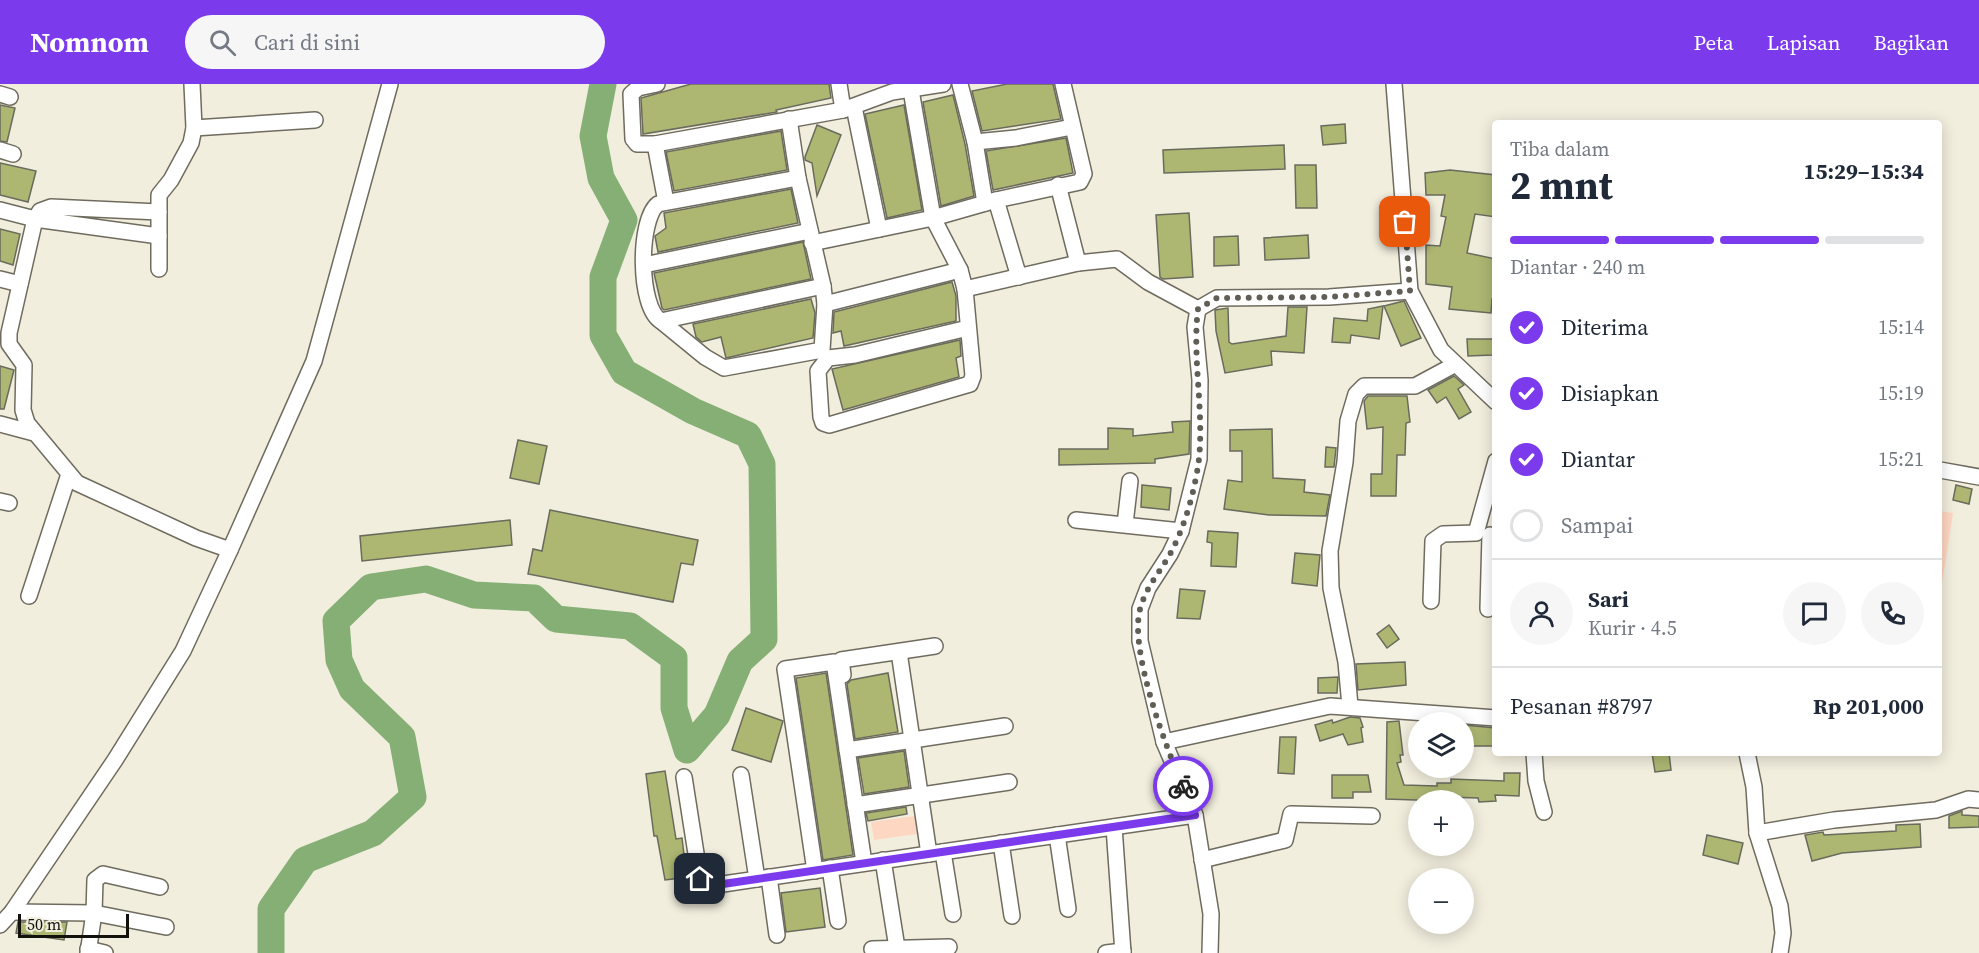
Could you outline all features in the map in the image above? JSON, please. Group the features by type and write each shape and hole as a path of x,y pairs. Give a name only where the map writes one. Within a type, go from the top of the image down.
{"street":[{"path":"159,269 159,195 180,166 191,143 194,128 192,84"},
{"path":"0,925 12,912 115,760 183,651 230,550 314,361 390,84"},
{"path":"657,84 638,88 631,94 633,139 641,145 849,108 892,88 911,90 943,84"},
{"path":"839,84 849,108 879,229"},
{"path":"960,84 991,202 1019,277"},
{"path":"644,265 811,237 879,229 933,218 1058,185 1080,182 1084,174 1063,84"},
{"path":"1394,84 1410,291 1433,337 1454,365 1492,398"},
{"path":"789,119 798,178 823,286 825,354 818,371 820,417 824,423 829,425 970,384 973,376 965,289 960,270 933,218 911,90"},
{"path":"194,128 315,120"},
{"path":"975,142 1072,127"},
{"path":"656,144 666,202"},
{"path":"798,178 666,202 651,210 646,230 644,265 645,287 651,313 705,357 724,368 825,354 855,355 968,328"},
{"path":"1058,185 1078,263"},
{"path":"159,212 51,207 40,211 35,219 7,351 24,365 24,416 34,433 77,483 196,538 230,550"},
{"path":"0,210 35,219 159,236"},
{"path":"965,289 1078,263 1121,261 1148,282 1198,309"},
{"path":"825,304 960,270"},
{"path":"0,279 20,284"},
{"path":"661,321 823,286"},
{"path":"1198,309 1217,298 1329,297 1410,291"},
{"path":"1198,309 1195,327 1200,380 1199,459 1181,531 1140,609 1140,641 1164,742 1195,815 1211,914 1210,953"},
{"path":"1350,706 1346,662 1331,588 1330,551 1345,462 1350,414 1356,394 1364,386 1415,386 1454,365"},
{"path":"0,424 34,433"},
{"path":"1942,470 1979,477"},
{"path":"30,596 69,474"},
{"path":"1125,524 1130,481"},
{"path":"1488,609 1487,535 1492,493"},
{"path":"1076,519 1181,531"},
{"path":"1431,601 1433,541 1443,534 1487,535"},
{"path":"850,749 841,660 935,646"},
{"path":"899,652 920,795 953,914"},
{"path":"838,921 822,869 785,669 834,662 859,804 897,948"},
{"path":"1164,742 1266,718 1330,706 1492,717"},
{"path":"850,749 1005,726"},
{"path":"1534,756 1536,781 1544,812"},
{"path":"1748,756 1754,787 1757,833 1780,906 1784,933 1780,953"},
{"path":"741,775 777,935"},
{"path":"684,777 700,879 704,883 723,884 1195,815"},
{"path":"859,804 1009,782"},
{"path":"1757,833 1834,820 1936,810 1968,799 1979,800"},
{"path":"1202,860 1285,840 1291,814 1372,816"},
{"path":"1106,953 1123,952 1114,826"},
{"path":"1057,835 1068,909"},
{"path":"1001,843 1012,916"},
{"path":"105,953 88,951 94,913 95,880 103,874 160,886"},
{"path":"12,912 94,913 166,927"},
{"path":"872,949 949,948"}],"shaded area":[{"path":"1942,511 1953,513 1942,584"},
{"path":"915,816 917,834 874,840 871,822"}],"building":[{"path":"691,84 829,84 831,98 776,110 777,112 643,134 641,98"},
{"path":"1007,84 1053,84 1061,119 982,131 972,91"},
{"path":"953,95 974,196 941,206 923,102"},
{"path":"0,105 15,108 7,142 0,141"},
{"path":"904,105 922,210 887,218 865,114"},
{"path":"1345,124 1346,143 1323,145 1321,126"},
{"path":"817,125 841,135 817,196 812,163 805,160 805,157"},
{"path":"781,131 787,170 674,191 666,152"},
{"path":"1066,138 1073,173 993,190 986,151"},
{"path":"1284,145 1285,169 1164,173 1163,150"},
{"path":"0,163 36,171 28,202 0,195"},
{"path":"1295,165 1316,165 1317,208 1296,208"},
{"path":"1450,170 1492,175 1492,216 1475,214 1467,253 1492,258 1491,313 1449,309 1452,287 1426,284 1426,245 1440,246 1446,217 1441,216 1445,195 1426,195 1425,173"},
{"path":"791,189 798,223 658,252 655,236 666,228 664,213"},
{"path":"1189,213 1193,277 1163,279 1160,277 1156,215"},
{"path":"0,229 20,234 13,265 0,261"},
{"path":"1308,235 1309,258 1265,260 1264,238"},
{"path":"1238,236 1239,265 1214,266 1214,237"},
{"path":"803,242 811,279 664,310 662,308 654,273"},
{"path":"952,282 956,296 956,321 844,346 841,331 833,333 834,312"},
{"path":"811,299 815,313 813,338 726,358 721,337 702,342 696,337 693,324"},
{"path":"1404,301 1421,338 1401,346 1384,306"},
{"path":"1383,306 1379,339 1351,335 1350,343 1332,342 1334,318 1367,321 1368,309"},
{"path":"1288,307 1307,307 1304,353 1271,351 1272,365 1225,373 1216,331 1215,310 1228,308 1229,342 1232,344 1286,336"},
{"path":"1467,339 1492,339 1492,355 1468,356"},
{"path":"960,340 961,356 956,358 959,377 843,410 832,369"},
{"path":"0,366 14,370 4,409 0,409"},
{"path":"1454,376 1464,385 1458,389 1471,412 1459,419 1446,397 1437,403 1428,390"},
{"path":"1368,396 1407,396 1410,422 1406,423 1405,455 1397,455 1396,496 1371,496 1371,474 1382,474 1383,427 1367,429 1364,401"},
{"path":"1190,421 1189,454 1155,459 1155,463 1059,465 1059,449 1108,449 1108,428 1133,429 1133,436 1173,432 1172,422"},
{"path":"1272,429 1273,478 1305,480 1304,492 1330,495 1326,516 1269,515 1224,509 1228,480 1242,482 1242,451 1230,451 1230,430"},
{"path":"518,440 547,446 539,484 510,478"},
{"path":"1326,447 1336,448 1334,467 1325,467"},
{"path":"1142,485 1171,488 1169,510 1141,507"},
{"path":"1956,485 1972,489 1969,504 1953,500"},
{"path":"550,510 698,540 693,565 681,563 673,602 528,574 533,549 542,551"},
{"path":"510,520 512,545 362,561 360,536"},
{"path":"1208,531 1238,533 1236,567 1211,566 1212,543 1207,542"},
{"path":"1295,553 1320,555 1317,586 1292,583"},
{"path":"1180,589 1205,591 1200,619 1177,618"},
{"path":"1389,625 1399,639 1387,648 1377,634"},
{"path":"1405,662 1406,685 1358,690 1356,664"},
{"path":"826,673 853,855 823,860 796,678"},
{"path":"888,673 898,732 855,739 847,684 851,680"},
{"path":"1338,677 1337,693 1318,693 1318,678"},
{"path":"746,708 783,721 771,762 732,750"},
{"path":"1350,717 1360,718 1363,727 1361,728 1363,742 1348,745 1343,734 1320,741 1315,725 1332,720 1333,723"},
{"path":"1399,721 1403,755 1400,755 1401,762 1397,763 1404,785 1437,786 1437,783 1451,783 1451,779 1504,781 1504,773 1520,773 1519,796 1495,795 1496,801 1479,802 1478,798 1474,798 1474,790 1408,790 1408,800 1386,799 1387,722"},
{"path":"1474,726 1492,728 1492,746 1474,746"},
{"path":"1280,737 1296,737 1294,774 1278,773"},
{"path":"904,751 909,787 864,794 858,758"},
{"path":"1652,756 1669,756 1671,770 1655,772"},
{"path":"665,771 676,839 682,838 685,863 679,864 681,878 665,880 657,836 654,836 646,774"},
{"path":"1332,775 1368,775 1371,792 1353,792 1353,798 1332,798"},
{"path":"906,807 907,814 868,821 866,813"},
{"path":"1962,811 1962,815 1979,816 1979,827 1949,828 1949,816"},
{"path":"1920,824 1921,847 1842,853 1812,861 1805,835 1823,832 1824,835 1896,831 1896,825"},
{"path":"1707,835 1743,843 1738,864 1703,855"},
{"path":"820,888 825,927 786,932 781,893"},
{"path":"18,922 67,922 64,940 16,933"}],"waterway":[{"path":"271,953 271,909 305,860 373,833 413,797 402,737 352,689 339,660 336,621 371,587 426,579 474,595 534,598 556,619 630,626 674,658 674,708 687,750 717,715 740,661 764,639 762,464 748,435 693,411 624,372 603,335 603,277 624,220 601,178 593,136 603,84"}],"way so far":[{"path":"1183,786 1164,742 1146,672 1140,641 1140,609 1148,588 1170,554 1181,531 1199,459 1200,380 1195,327 1198,309 1206,302 1217,298 1329,297 1410,291 1405,222"}],"route":[{"path":"700,879 704,883 723,884 1195,815 1183,786"}]}
